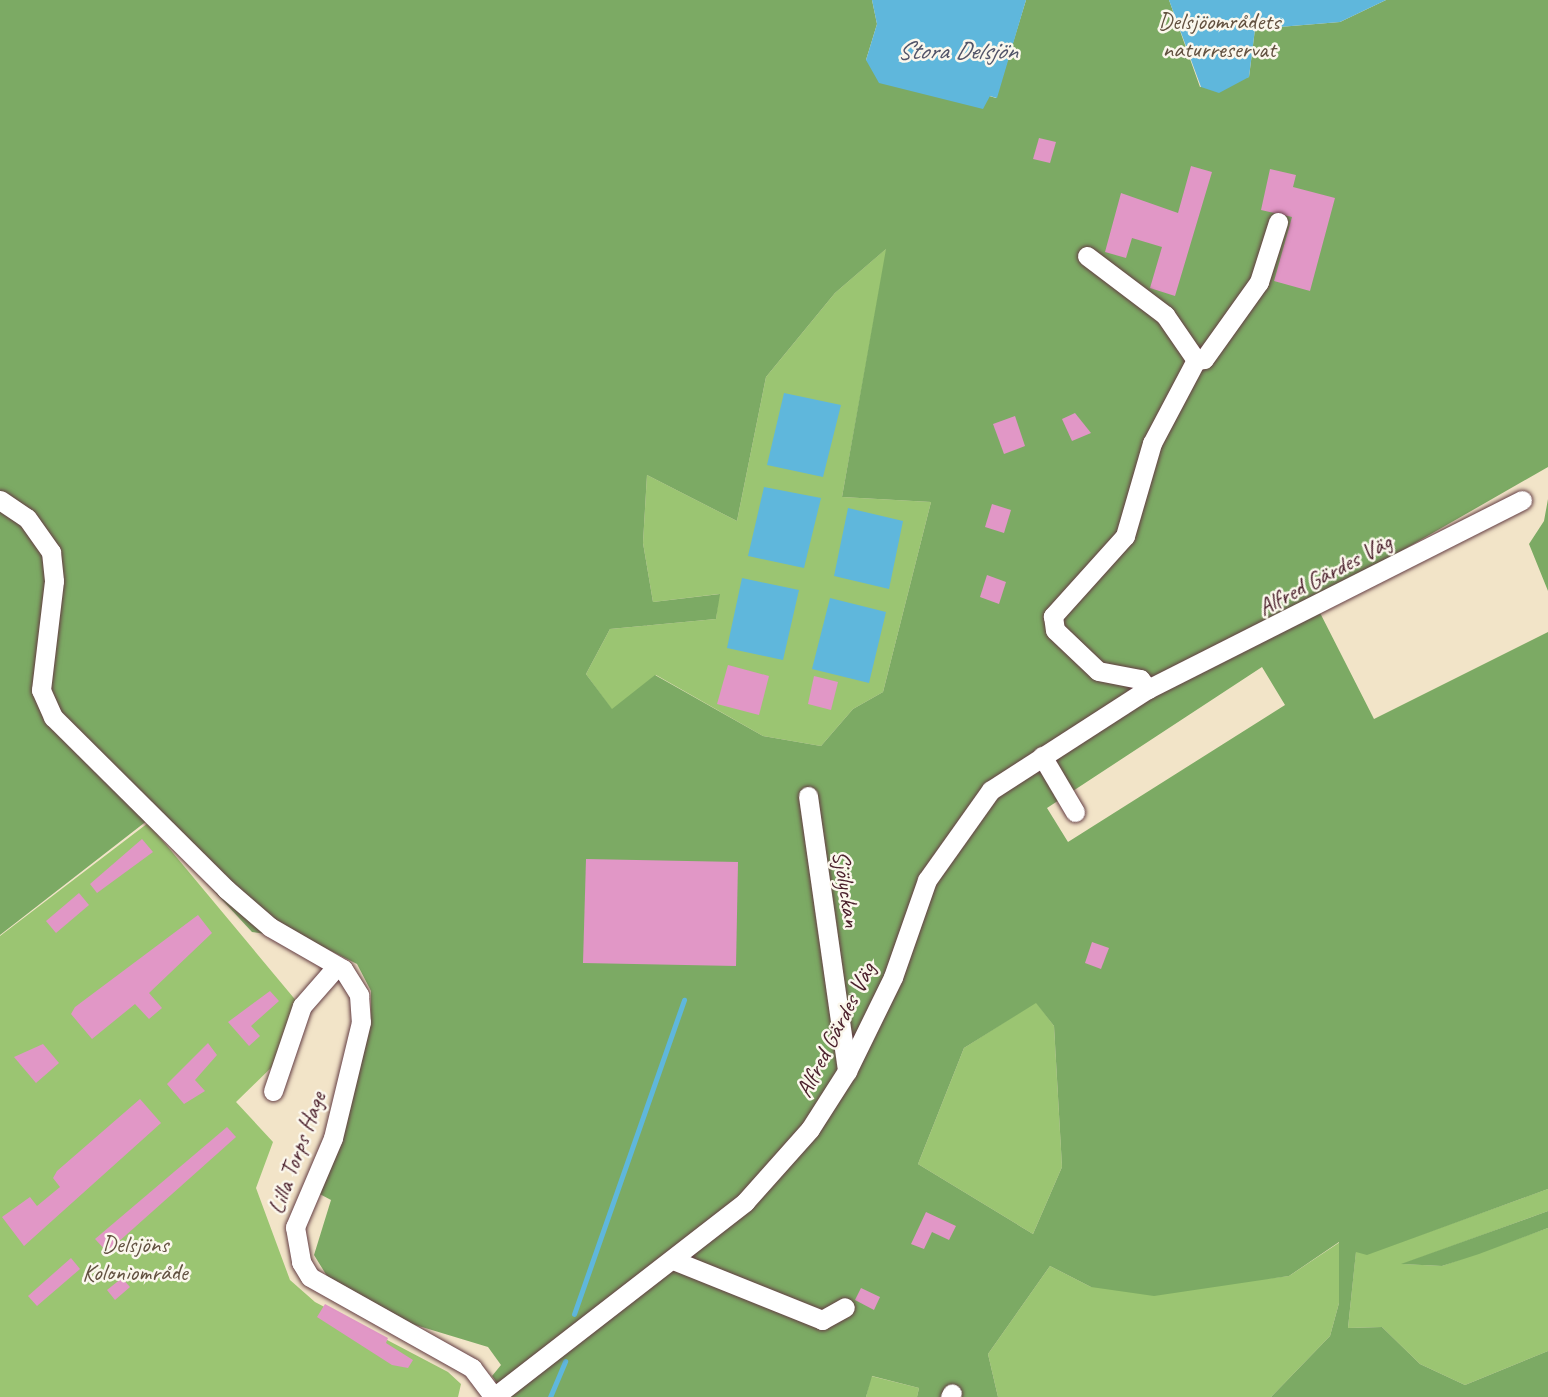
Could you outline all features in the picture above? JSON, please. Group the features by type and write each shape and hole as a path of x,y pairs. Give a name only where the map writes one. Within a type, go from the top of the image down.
{"street":[{"path":"1196,360 1203,359 1259,282 1278,222"},
{"path":"1087,256 1164,315 1184,334 1196,360"},
{"path":"1148,689 1140,679 1098,671 1055,630 1053,616 1125,537 1152,443 1196,360"},
{"name":"Lilla Torps Hage","path":"0,500 27,519 51,552 41,690 53,718 226,889 270,927 337,966 356,988 361,1022 333,1138 295,1227 301,1262 310,1278 472,1368 503,1394"},
{"name":"Alfred Gärdes Väg","path":"503,1394 758,1190 847,1071 893,977 927,880 954,834 991,790 1148,689 1522,500"},
{"path":"1042,756 1075,812"},
{"name":"Sjölyckan","path":"808,796 847,1071"},
{"path":"273,1091 302,1006 337,966"},
{"path":"673,1260 822,1320 845,1307"}],"green space":[{"path":"0,0 872,0 877,24 866,60 996,98 1026,0 1169,0 1200,87 1249,77 1255,29 1340,22 1386,0 1548,0 1548,467 1314,601 1374,719 1548,632 1548,1189 1367,1255 1356,1252 1348,1328 1382,1327 1420,1364 1465,1385 1548,1351 1548,1397 1271,1397 1330,1336 1339,1303 1339,1242 1289,1276 1154,1296 1091,1287 1050,1266 988,1354 998,1397 917,1397 919,1388 872,1376 866,1397 507,1397 492,1376 501,1365 488,1347 412,1324 327,1276 314,1255 331,1200 316,1192 347,1111 371,1021 371,991 357,964 311,941 252,932 148,820 0,935","holes":["886,249 842,497 931,502 883,692 853,709 821,746 763,736 655,675 612,709 586,674 610,629 716,619 720,594 653,602 643,543 647,475 737,521 766,377 835,293","1262,667 1285,705 1068,842 1047,808","1036,1003 1054,1026 1062,1167 1033,1234 918,1164 964,1048"]},
{"path":"887,248 842,497 931,502 883,692 853,709 821,746 763,736 656,675 612,710 586,674 610,629 716,619 719,594 653,602 643,543 647,475 737,521 766,377 835,293"},
{"path":"1548,499 1548,591 1529,544 1544,521"},
{"name":"Delsjöns Koloniområde","path":"148,823 298,1003 279,1060 236,1102 273,1142 256,1188 290,1280 315,1302 448,1372 461,1384 458,1397 0,1397 0,936"},
{"path":"1036,1002 1054,1026 1062,1167 1033,1234 918,1164 964,1048"},
{"path":"1548,1189 1548,1211 1403,1264 1442,1266 1548,1228 1548,1351 1465,1385 1420,1364 1382,1327 1348,1328 1356,1251 1367,1254"},
{"path":"1548,1211 1548,1228 1479,1254 1442,1266 1401,1264"},
{"path":"1340,1242 1339,1303 1330,1336 1271,1397 998,1397 988,1354 1050,1266 1091,1287 1263,1279 1289,1276"},
{"path":"871,1376 919,1388 917,1397 866,1397"}],"water":[{"name":"Stora Delsjön","path":"872,0 1026,0 997,98 990,96 983,109 879,83 866,60 877,24"},
{"name":"Delsjöområdets naturreservat","path":"1169,0 1386,0 1340,22 1255,29 1249,77 1219,93 1201,87"},
{"path":"784,393 841,405 823,477 767,465"},
{"path":"764,487 821,498 804,568 748,556"},
{"path":"848,508 903,521 889,589 834,576"},
{"path":"742,578 799,590 783,660 727,648"},
{"path":"830,598 886,612 869,683 812,669"}],"building":[{"path":"1039,138 1056,142 1050,163 1033,159"},
{"path":"1191,166 1212,172 1175,296 1150,288 1162,247 1132,238 1126,258 1105,252 1121,193 1178,213"},
{"path":"1270,169 1296,175 1293,187 1335,198 1310,291 1274,281 1292,217 1261,210"},
{"path":"1075,413 1091,433 1072,441 1062,419"},
{"path":"1015,416 1025,446 1004,454 993,424"},
{"path":"992,504 1011,510 1004,533 985,527"},
{"path":"987,575 1006,582 999,604 980,597"},
{"path":"728,665 769,676 759,715 717,704"},
{"path":"814,676 838,682 831,710 808,704"},
{"path":"142,839 153,852 97,893 90,884"},
{"path":"586,859 738,862 736,966 583,963"},
{"path":"79,893 89,905 56,933 46,921"},
{"path":"198,915 212,933 149,993 162,1008 149,1019 135,1004 92,1039 71,1014 75,1007"},
{"path":"1092,942 1109,948 1101,969 1085,963"},
{"path":"270,991 279,1001 251,1026 260,1036 249,1046 228,1022"},
{"path":"208,1043 217,1055 195,1080 205,1091 184,1104 167,1084"},
{"path":"43,1044 59,1063 36,1083 14,1057"},
{"path":"140,1099 161,1123 24,1246 2,1217 30,1197 37,1206 60,1187 53,1178 57,1171"},
{"path":"227,1127 236,1137 107,1252 95,1239"},
{"path":"926,1212 956,1226 949,1240 932,1232 924,1249 911,1244"},
{"path":"71,1258 80,1269 37,1306 28,1296"},
{"path":"122,1278 130,1287 115,1300 107,1290"},
{"path":"861,1288 880,1297 874,1310 855,1300"},
{"path":"325,1304 388,1338 386,1343 413,1360 408,1368 392,1365 317,1317"}],"waterway":[{"path":"574,1314 684,1000"},
{"path":"550,1397 565,1361"}]}
